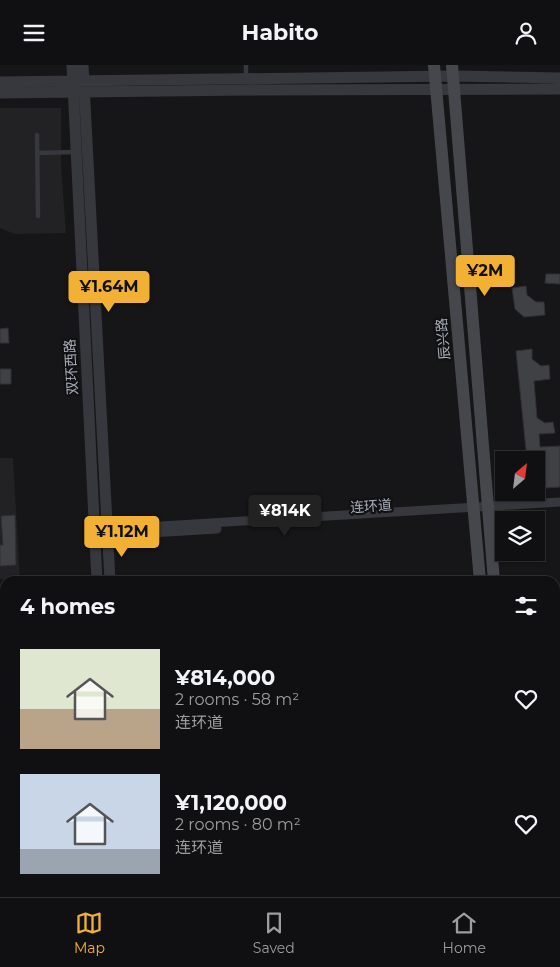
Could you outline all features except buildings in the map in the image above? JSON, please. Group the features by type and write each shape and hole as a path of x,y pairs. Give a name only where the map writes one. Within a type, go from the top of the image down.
{"main road":[{"path":"452,71 494,576"},
{"name":"辰兴路","path":"434,77 480,576"}],"street":[{"path":"72,65 78,86"},
{"path":"78,86 82,65"},
{"path":"0,81 78,86 247,84 434,77 452,71 560,78"},
{"path":"434,77 454,89 560,89"},
{"path":"0,93 78,86"},
{"name":"双环西路","path":"78,86 76,152 97,576"},
{"name":"双环西路","path":"78,86 110,576"},
{"path":"488,510 560,502"},
{"name":"连环道","path":"95,534 560,507"}],"lane":[{"path":"246,65 247,84"},
{"path":"37,135 38,216"},
{"path":"37,153 76,152"}],"shaded area":[{"path":"0,108 61,108 61,166 66,233 15,234 0,228"},
{"path":"0,458 13,458 20,576 0,576"}]}
